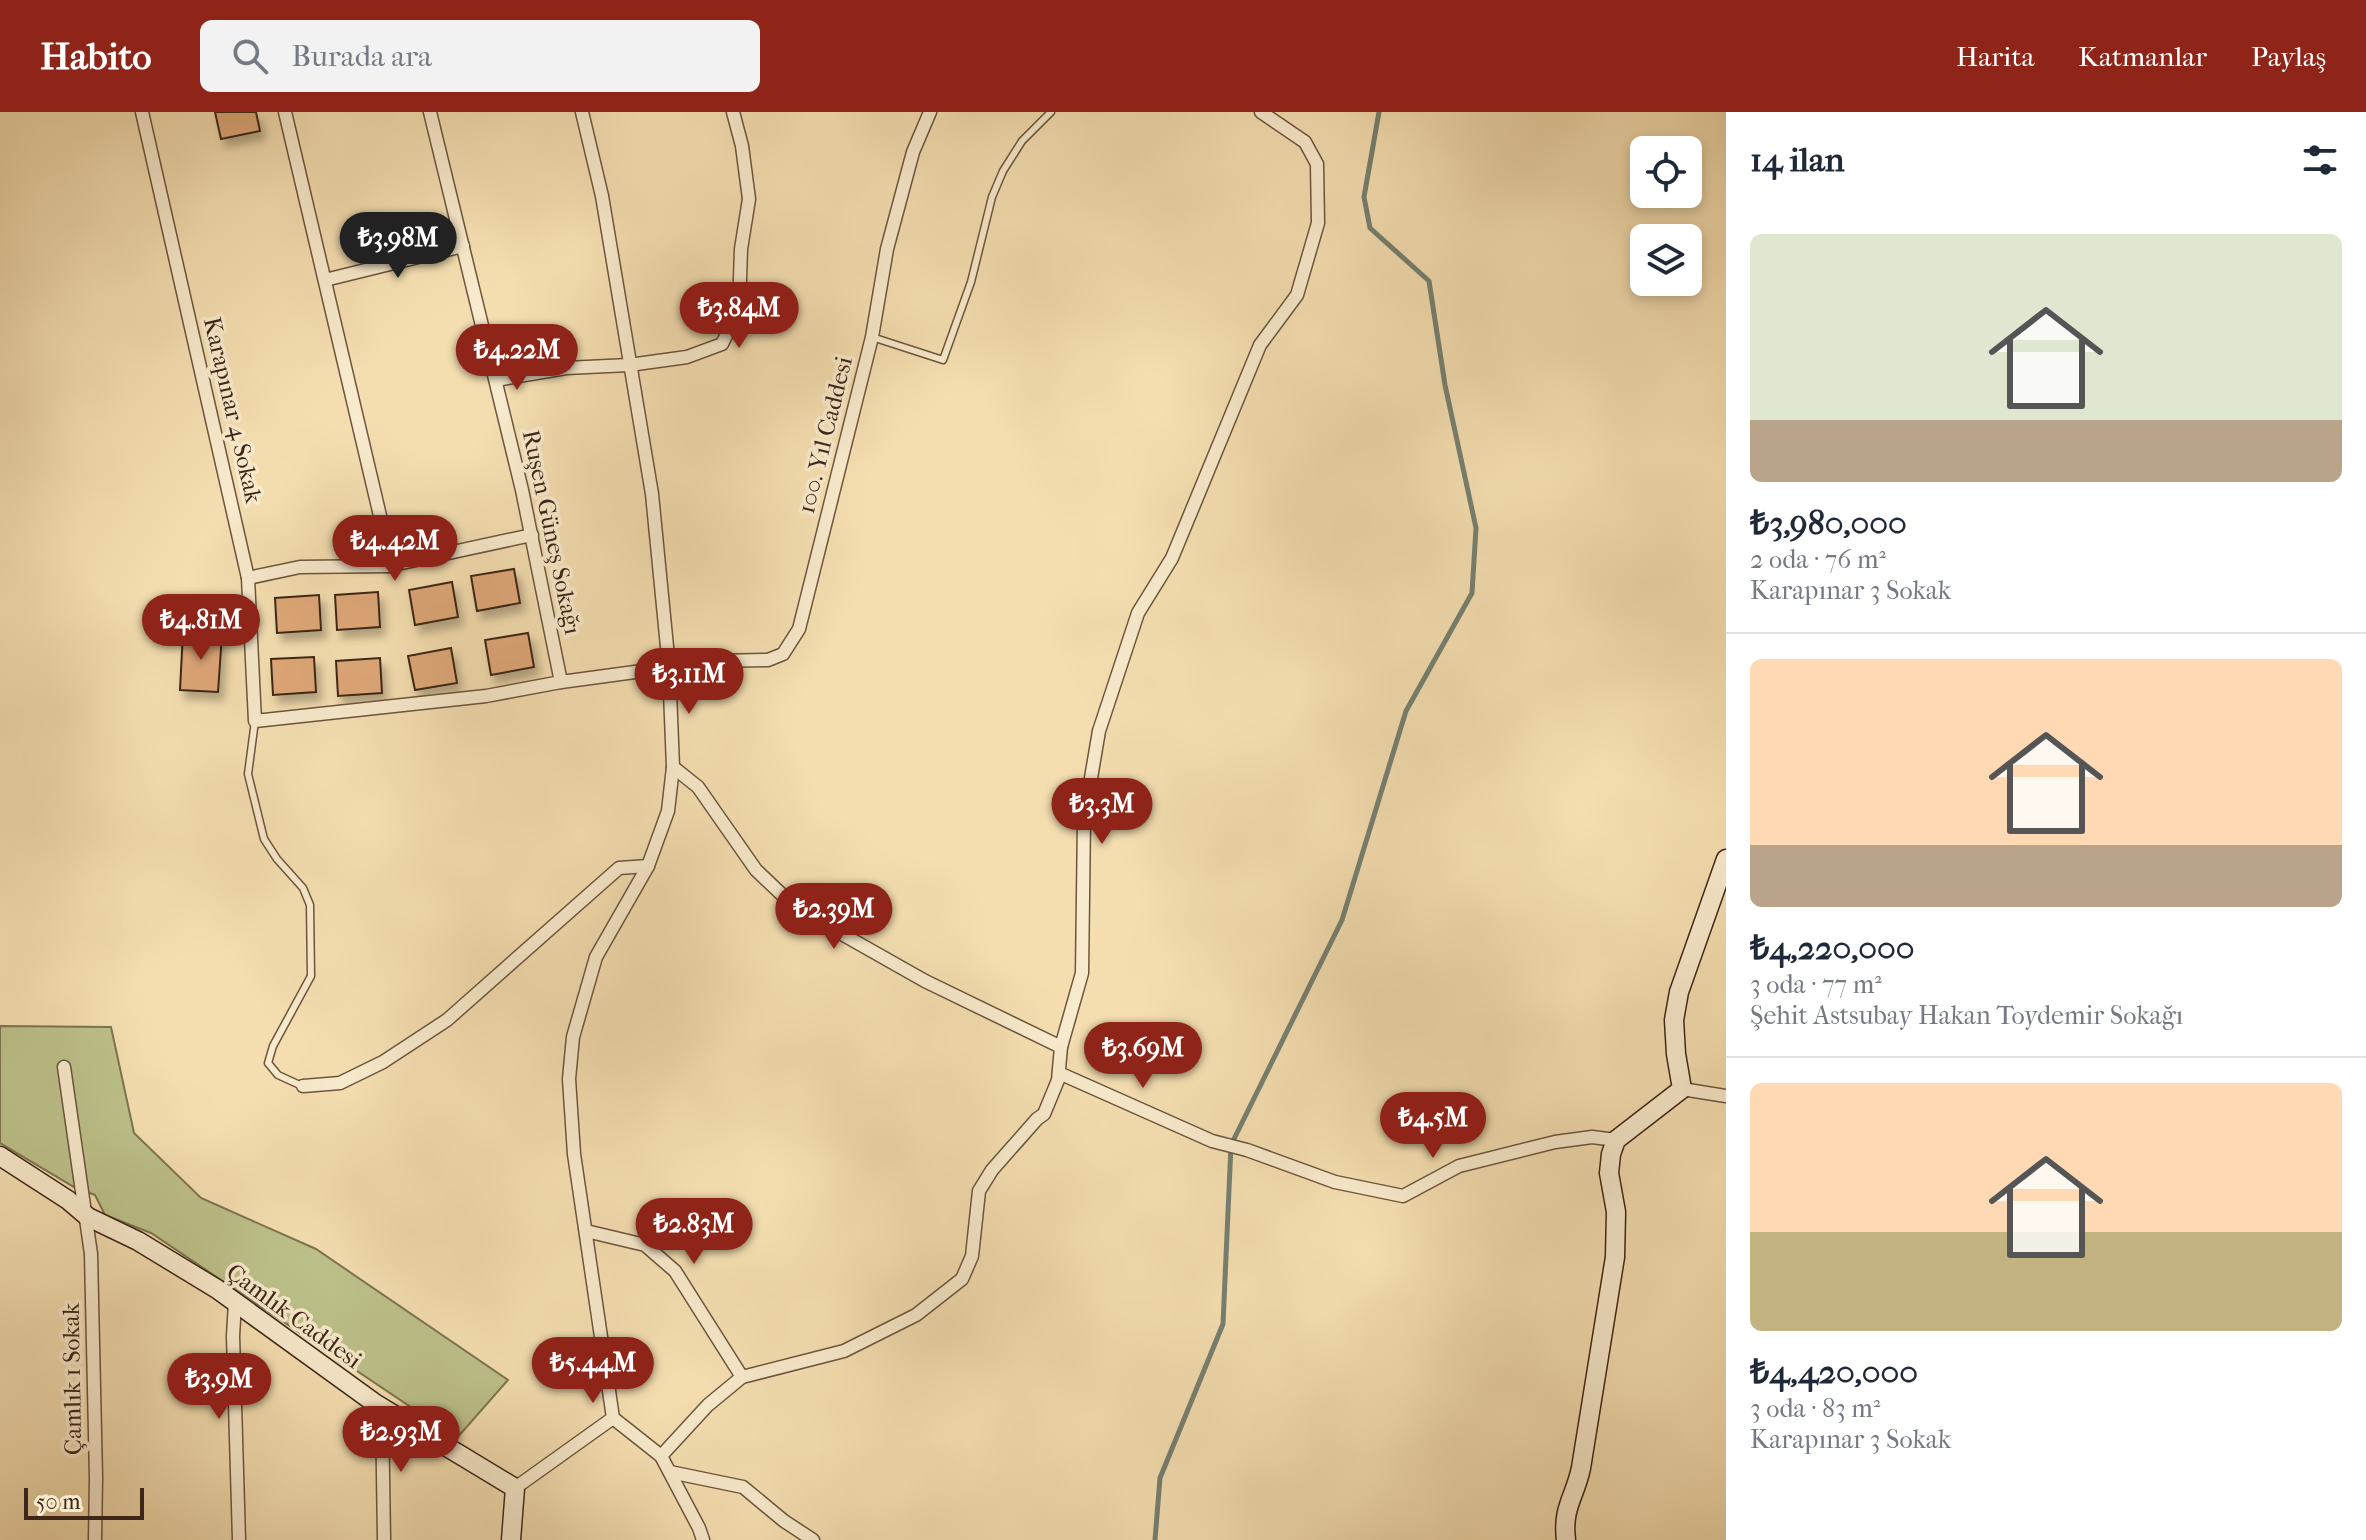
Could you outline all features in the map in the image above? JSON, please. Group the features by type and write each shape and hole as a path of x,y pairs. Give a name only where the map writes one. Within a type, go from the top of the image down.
{"street":[{"name":"Karapınar 4 Sokak","path":"142,112 248,578 255,721"},
{"path":"285,112 381,520 388,566"},
{"name":"Ruşen Güneş Sokağı","path":"430,112 532,535 561,682"},
{"path":"582,112 602,196 652,494 669,667 673,767 668,811 648,866 596,957 573,1037 569,1079 574,1154 613,1418 661,1456 703,1540"},
{"path":"496,380 566,368 629,365 687,357 722,344 739,309 741,249 749,199 742,146 733,112"},
{"name":"100. Yıl Caddesi","path":"255,721 486,696 561,682 716,661 768,660 783,654 799,629 872,337 887,249 913,152 930,112"},
{"path":"661,1456 708,1405 742,1377 844,1351 916,1315 962,1279 972,1256 979,1191 992,1170 1044,1114 1059,1073 1061,1047 1082,973 1084,819 1099,731 1138,613 1172,558 1260,345 1297,295 1318,223 1317,164 1305,142 1261,112"},
{"path":"325,280 463,246"},
{"path":"248,578 300,567 388,566 532,535"},
{"path":"673,767 698,787 756,870 796,908 925,981 1061,1047"},
{"path":"1682,1089 1674,1020 1679,992 1726,859"},
{"path":"303,1086 340,1083 383,1062 447,1020 619,868 648,866"},
{"name":"Çamlık 1 Sokak","path":"64,1067 91,1254 95,1540"},
{"path":"1059,1073 1212,1141 1247,1150 1335,1182 1403,1196 1459,1166 1481,1163 1555,1142 1592,1137 1616,1140"},
{"path":"1566,1540 1564,1526 1568,1501 1578,1483 1581,1468 1615,1257 1616,1212 1609,1173 1616,1140 1682,1089 1726,1096"},
{"name":"Çamlık Caddesi","path":"0,1156 68,1200 88,1217 138,1241 235,1302 382,1408 515,1488"},
{"path":"586,1231 645,1245 675,1271 742,1377"},
{"path":"235,1302 233,1336 239,1540"},
{"path":"382,1408 384,1540"},
{"path":"511,1540 515,1488 613,1418"},
{"path":"670,1472 743,1487 813,1540"}],"lane":[{"path":"872,337 943,360 971,282 992,197 1003,171 1022,141 1051,112"},
{"path":"255,721 248,774 264,839 303,888 311,918 311,976 273,1046 268,1063 278,1075 303,1086"}],"green space":[{"path":"0,1026 111,1027 134,1133 201,1198 316,1249 508,1380 457,1438 151,1233 105,1215 95,1195 74,1187 0,1143"}],"building":[{"path":"215,112 256,112 260,131 221,139"},
{"path":"514,569 520,603 477,611 471,576"},
{"path":"452,582 458,617 415,625 409,590"},
{"path":"378,592 380,627 337,630 335,595"},
{"path":"319,595 321,630 277,633 275,598"},
{"path":"183,632 222,634 218,692 180,690"},
{"path":"528,633 534,667 491,675 485,640"},
{"path":"451,648 457,683 415,690 408,656"},
{"path":"314,657 316,692 273,695 271,659"},
{"path":"380,658 382,693 338,696 336,661"}],"waterway":[{"path":"1155,1540 1160,1478 1223,1324 1231,1145 1342,920 1406,711 1472,593 1476,528 1445,385 1429,281 1370,228 1364,197 1379,112"}]}
